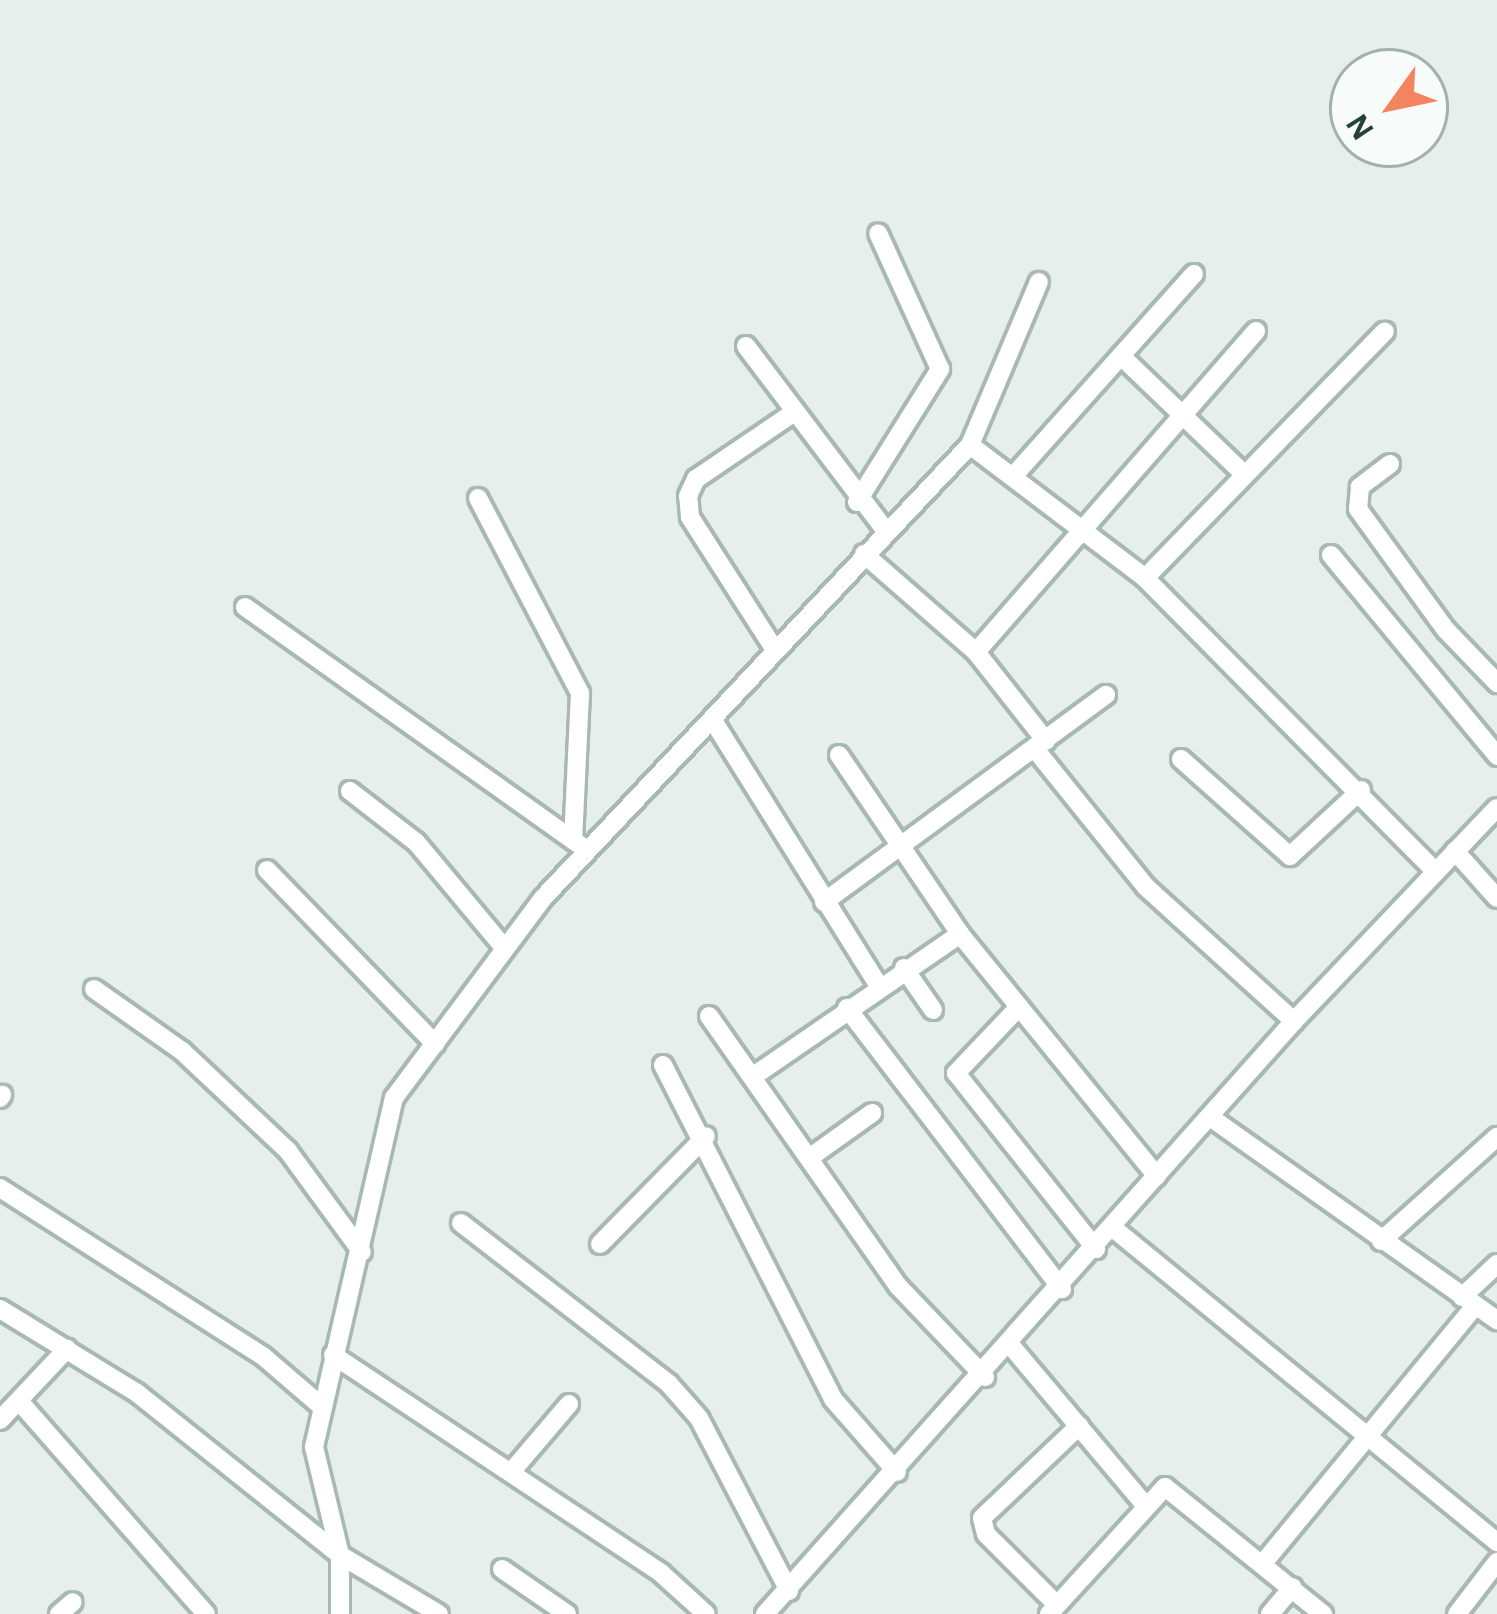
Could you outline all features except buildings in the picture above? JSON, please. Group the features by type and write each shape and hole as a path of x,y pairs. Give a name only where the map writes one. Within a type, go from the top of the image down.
{"street":[{"path":"857,502 940,369 878,233"},
{"path":"1016,473 1194,274"},
{"path":"340,1614 340,1555 316,1468 321,1406 362,1252 386,1118 434,1044 580,845 715,722 775,650 970,446 1040,282"},
{"path":"976,652 1256,331"},
{"path":"1145,578 1384,331"},
{"path":"746,346 790,415 857,502 886,531"},
{"path":"1121,356 1244,474"},
{"path":"775,650 690,517 688,496 696,478 790,415"},
{"path":"970,446 1016,473 1145,578 1361,790 1435,870"},
{"path":"1390,464 1360,487 1358,509 1445,630 1497,683"},
{"path":"478,498 580,693 580,845"},
{"path":"864,554 976,652 1146,887 1294,1021"},
{"path":"1331,555 1497,756"},
{"path":"244,607 580,845"},
{"path":"824,902 1106,695"},
{"path":"715,722 879,986"},
{"path":"839,755 960,934 1157,1176"},
{"path":"1180,759 1290,856 1361,790"},
{"path":"350,791 434,860 505,949"},
{"path":"765,1614 1012,1347 1294,1021 1497,808"},
{"path":"1455,851 1497,898"},
{"path":"267,869 434,1044"},
{"path":"754,1075 960,934"},
{"path":"904,968 933,1010"},
{"path":"94,988 182,1051 288,1150 362,1252"},
{"path":"847,1008 1062,1289"},
{"path":"1018,1008 956,1073 1096,1249"},
{"path":"709,1016 812,1156 898,1286 985,1377"},
{"path":"663,1065 706,1136 833,1399 897,1472"},
{"path":"812,1156 872,1113"},
{"path":"1210,1117 1497,1320"},
{"path":"600,1244 706,1136"},
{"path":"1381,1241 1497,1137"},
{"path":"0,1188 264,1357 321,1406"},
{"path":"461,1222 670,1384 699,1418 789,1591"},
{"path":"1113,1228 1371,1433 1497,1541"},
{"path":"1264,1562 1371,1433 1497,1264"},
{"path":"0,1309 67,1349 340,1555 439,1614"},
{"path":"1012,1347 1144,1504"},
{"path":"0,1420 67,1349"},
{"path":"333,1355 512,1471 701,1612"},
{"path":"19,1401 206,1614"},
{"path":"512,1471 569,1404"},
{"path":"1078,1426 982,1518 986,1534 1053,1609 1144,1504 1174,1487 1324,1614"},
{"path":"1457,1614 1497,1562"},
{"path":"502,1569 567,1614"},
{"path":"1270,1614 1293,1587"}]}
